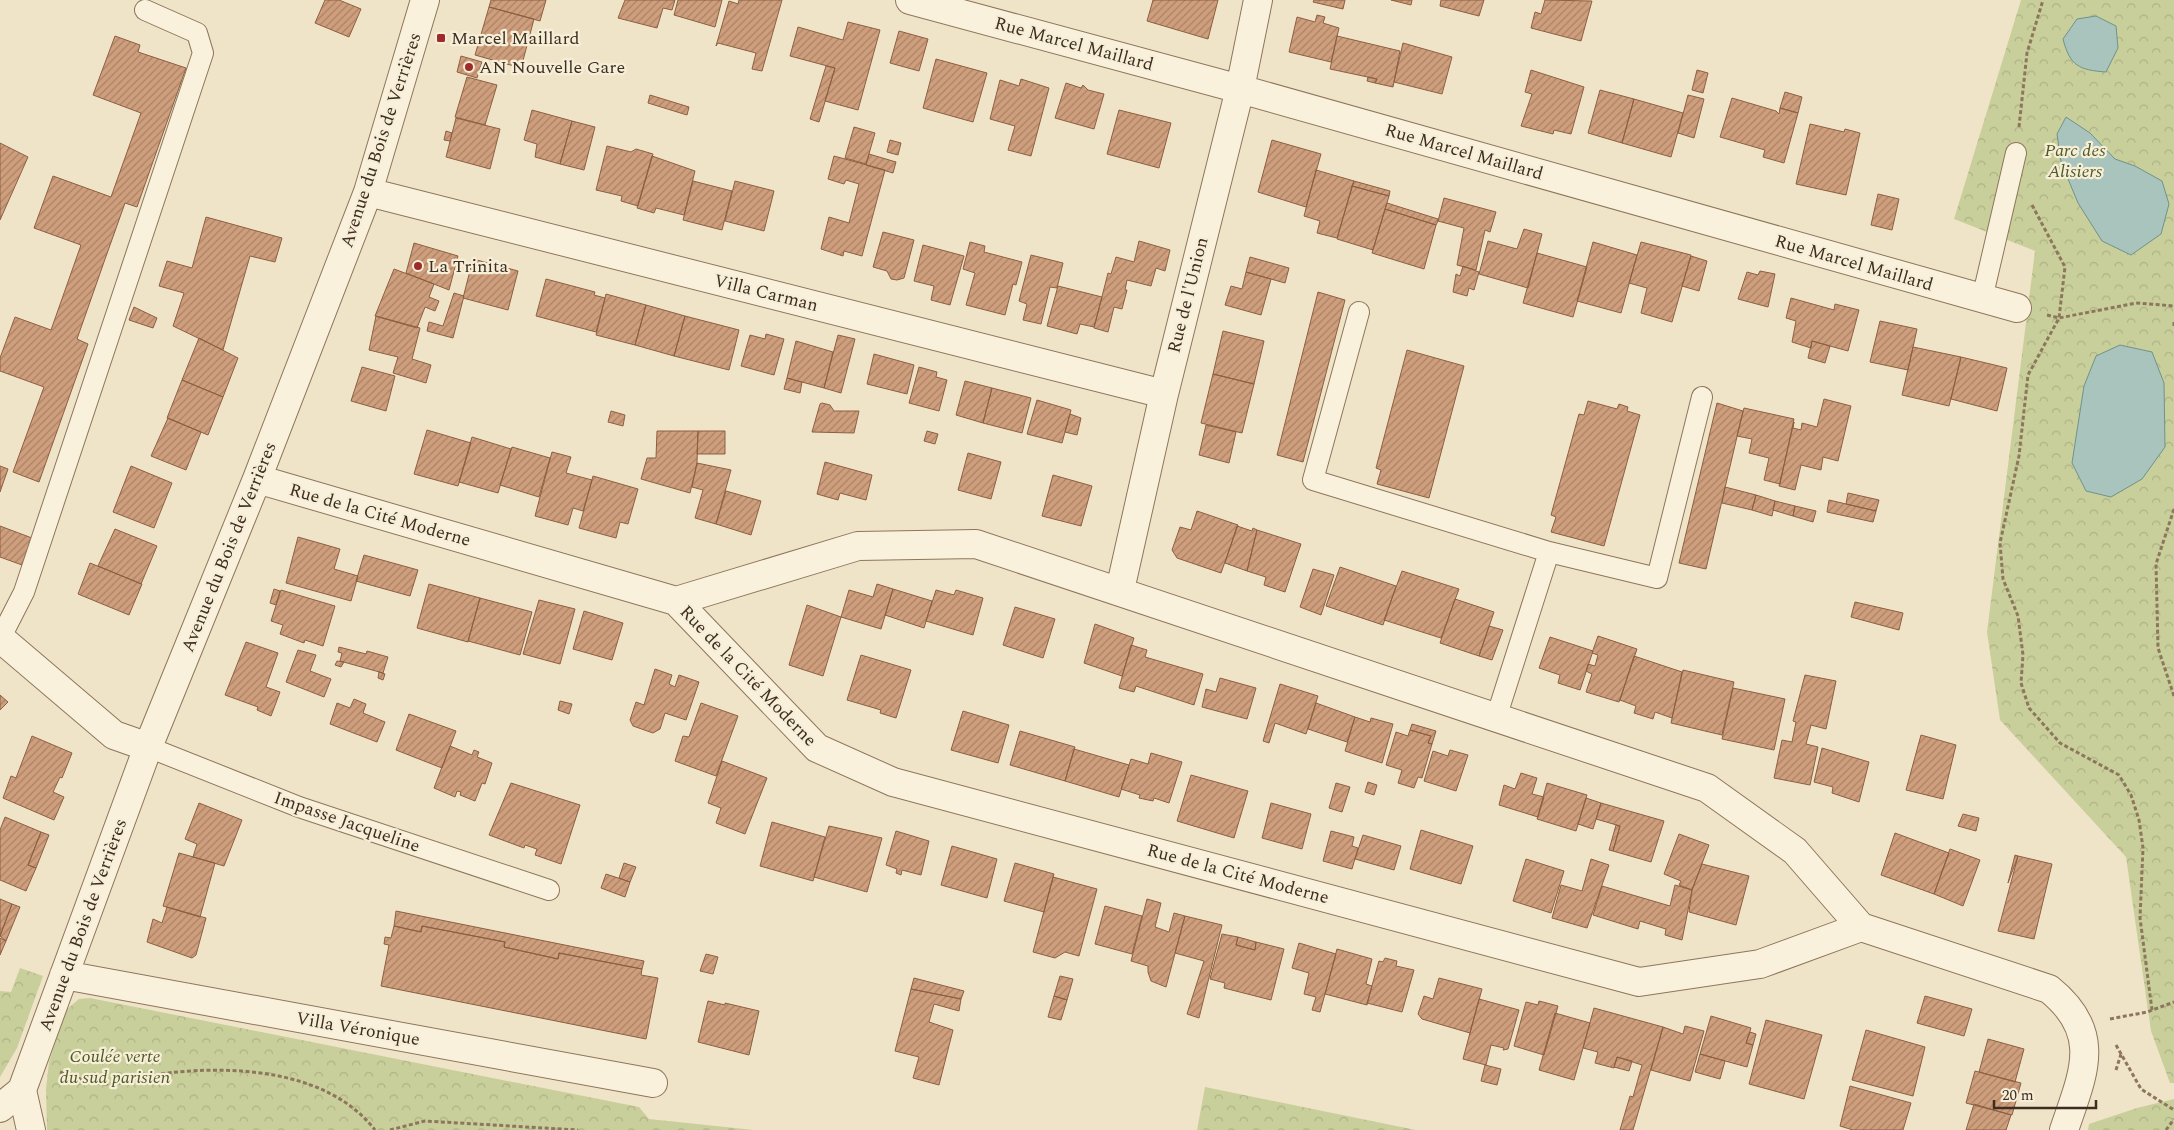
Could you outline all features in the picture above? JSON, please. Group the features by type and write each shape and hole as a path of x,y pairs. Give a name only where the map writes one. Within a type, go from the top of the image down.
{"street":[{"name":"Avenue du Bois de Verrières","path":"22,1090 148,747 257,479 368,192 425,0"},
{"name":"Rue Marcel Maillard","path":"910,0 1240,89 2017,308"},
{"name":"Rue de l'Union","path":"1120,590 1164,394 1240,89 1258,0"},
{"name":"Villa Carman","path":"368,192 1164,394"},
{"name":"Rue de la Cité Moderne","path":"257,479 676,601 817,748 893,782 1639,982 1760,964 1860,927 1795,851 1707,788 1120,590 976,544 858,546 676,601"},
{"path":"0,639 114,735 148,747"},
{"path":"1860,927 2049,988 2091,1023 2082,1077 2064,1130"},
{"name":"Villa Véronique","path":"64,975 653,1083"},
{"path":"0,1108 22,1090 31,1130"}],"lane":[{"path":"0,639 24,592 203,53 197,33 145,10"},
{"path":"1982,299 2016,153"},
{"path":"1358,312 1313,480 1549,552 1657,578 1702,397"},
{"path":"1496,718 1549,552"},
{"name":"Impasse Jacqueline","path":"148,747 299,807 549,890"}],"path":[{"path":"2016,153 2027,54 2043,0"},
{"path":"2030,199 2065,268 2059,318 2028,375 2019,456 2000,543 2004,579 2018,616 2024,655 2021,683 2029,708 2060,743 2119,775 2131,795 2139,820 2143,848 2140,918 2152,1010"},
{"path":"2059,318 2136,303 2174,306"},
{"path":"2174,322 2174,328"},
{"path":"2174,509 2156,564 2158,648 2174,696"},
{"path":"2174,1002 2152,1010 2091,1023 2141,1089 2174,1110"},
{"path":"32,1063 94,1083 107,1084 168,1073 249,1072 280,1077 334,1094 364,1115 376,1130"},
{"path":"2166,1130 2174,1119"},
{"path":"390,1130 425,1121 578,1130"}],"green space":[{"name":"Parc des Alisiers","path":"2021,0 2174,0 2174,1083 2170,1083 2151,1031 2126,857 2000,720 1987,632 2035,251 1954,219"},
{"name":"Coulée verte du sud parisien","path":"20,968 43,976 17,1048 0,1077 0,991 11,992"},
{"name":"Coulée verte du sud parisien","path":"90,998 639,1107 649,1119 754,1130 47,1130 46,1089 49,1062 66,1010 79,999"},
{"path":"1205,1087 1416,1130 1197,1130"},
{"path":"2174,1099 2174,1130 2088,1130 2089,1124 2137,1108"}],"water":[{"path":"2096,16 2116,26 2118,48 2106,72 2089,70 2077,65 2069,55 2063,39 2077,19"},
{"path":"2066,117 2090,133 2115,159 2135,166 2162,181 2169,204 2161,234 2131,255 2102,241 2078,203 2061,162 2057,134"},
{"path":"2120,345 2152,352 2164,383 2165,447 2142,479 2111,497 2086,491 2072,463 2084,386 2096,356"}],"building":[{"path":"325,0 339,0 361,9 349,37 315,23"},
{"path":"491,0 546,0 540,21 489,7"},
{"path":"625,0 675,0 672,10 663,8 657,28 618,18"},
{"path":"678,0 722,0 715,27 674,15"},
{"path":"739,0 782,0 762,71 752,69 756,53 718,43 716,46 729,1 738,4"},
{"path":"1153,0 1218,0 1208,39 1147,21"},
{"path":"1314,0 1345,0 1343,9 1313,2"},
{"path":"1391,0 1412,0 1411,5"},
{"path":"1441,0 1484,0 1479,16 1440,6"},
{"path":"1545,0 1592,1 1581,41 1531,28 1535,12 1541,14"},
{"path":"489,7 534,19 521,68 475,55"},
{"path":"1317,15 1325,17 1323,23 1339,28 1331,62 1289,52 1297,17 1315,22"},
{"path":"848,22 880,30 858,110 825,101 835,68 790,56 798,27 843,40"},
{"path":"899,31 928,39 919,71 890,63"},
{"path":"115,36 140,45 138,52 186,68 137,207 125,203 104,262 77,339 88,344 39,482 13,472 44,387 0,371 0,358 15,317 51,330 81,245 34,228 53,176 111,197 141,113 93,95"},
{"path":"1337,36 1400,51 1393,87 1375,83 1377,79 1330,69"},
{"path":"1403,43 1452,57 1442,94 1394,82"},
{"name":"AN Nouvelle Gare","path":"461,56 482,62 477,78 457,72"},
{"path":"936,59 987,73 973,122 923,108"},
{"path":"826,66 835,68 819,122 810,119"},
{"path":"1531,70 1584,87 1571,134 1554,130 1553,134 1521,126 1532,94 1525,92"},
{"path":"1697,70 1708,73 1703,93 1692,90"},
{"path":"467,77 497,85 485,125 455,117"},
{"path":"1368,77 1377,79 1375,83 1367,81"},
{"path":"1021,79 1049,88 1031,156 1008,150 1015,126 990,119 1000,80 1019,86"},
{"path":"1066,83 1081,88 1083,85 1088,90 1104,94 1094,129 1055,118"},
{"path":"1600,90 1634,99 1622,143 1588,133"},
{"path":"1785,92 1802,97 1798,113 1780,108"},
{"path":"650,95 689,107 687,115 648,103"},
{"path":"1688,95 1704,99 1694,138 1678,133"},
{"path":"1732,98 1776,111 1779,114 1780,108 1798,113 1784,163 1763,157 1765,150 1720,137"},
{"path":"1634,99 1683,113 1671,157 1622,143"},
{"path":"532,110 572,121 560,164 535,157 537,144 524,140"},
{"path":"1119,110 1171,123 1159,168 1107,154"},
{"path":"456,118 500,129 490,169 446,157"},
{"path":"572,121 595,127 584,170 560,164"},
{"path":"1810,124 1844,132 1845,129 1860,133 1846,195 1796,184"},
{"path":"854,127 875,133 866,164 845,158"},
{"path":"446,131 452,133 450,141 444,140"},
{"path":"890,140 901,143 898,155 887,152"},
{"path":"1272,140 1321,154 1306,207 1258,192"},
{"path":"0,143 28,157 0,220"},
{"path":"607,146 631,152 636,149 653,154 638,206 621,201 622,196 596,190"},
{"path":"869,154 896,162 893,173 866,165"},
{"path":"652,156 695,171 684,215 656,208 654,213 637,208"},
{"path":"834,156 885,170 862,256 844,251 843,256 821,249 829,217 849,223 859,184 846,180 844,184 828,179"},
{"path":"1316,170 1354,181 1337,238 1317,233 1320,221 1304,216"},
{"path":"693,181 732,191 722,230 683,220"},
{"path":"735,181 774,191 764,231 725,221"},
{"path":"1354,181 1390,191 1389,196 1352,186"},
{"path":"1352,186 1389,196 1373,250 1337,239"},
{"path":"1878,194 1899,199 1892,230 1871,225"},
{"path":"1444,198 1496,212 1490,232 1485,230 1476,270 1457,265 1464,228 1438,221"},
{"path":"1387,203 1438,219 1438,221 1436,225 1385,209"},
{"path":"1385,209 1436,225 1424,269 1372,253"},
{"path":"206,217 282,238 275,262 250,256 223,350 173,326 184,293 159,286 167,261 192,268"},
{"path":"1524,229 1542,234 1528,288 1479,274 1488,241 1517,249"},
{"path":"883,232 914,240 904,278 891,279 887,271 873,267"},
{"path":"1139,241 1170,250 1165,271 1156,268 1151,286 1127,280 1125,290 1127,290 1122,309 1114,307 1108,332 1094,328 1108,273 1111,274 1116,257 1134,262"},
{"path":"970,242 985,246 984,252 1022,262 1016,285 1013,284 1005,315 966,305 975,273 963,269"},
{"path":"1593,242 1637,255 1621,313 1577,301"},
{"path":"1641,242 1691,255 1672,322 1641,313 1647,288 1629,283"},
{"path":"414,243 458,256 449,290 406,273"},
{"path":"923,245 964,256 950,305 931,300 934,286 914,281"},
{"path":"1537,253 1587,267 1573,317 1523,303"},
{"path":"1031,255 1063,263 1057,288 1050,287 1041,324 1023,320 1027,304 1019,301"},
{"path":"1691,256 1707,261 1699,291 1682,286"},
{"path":"1250,257 1289,268 1285,283 1246,272"},
{"path":"473,259 518,271 508,310 463,298"},
{"path":"1463,266 1479,272 1474,290 1469,288 1467,296 1453,292 1456,274 1460,276"},
{"path":"394,269 434,284 429,297 439,301 435,311 425,307 417,328 375,316"},
{"path":"1760,271 1775,274 1768,307 1738,299 1747,272 1758,275"},
{"path":"1246,272 1271,279 1261,315 1225,305 1231,286 1242,289"},
{"path":"546,279 595,292 594,295 605,298 596,332 536,316"},
{"path":"1058,286 1102,297 1094,327 1080,324 1077,334 1047,326"},
{"path":"1318,292 1345,300 1303,462 1277,455"},
{"path":"454,293 464,296 453,338 427,331 429,322 443,326"},
{"path":"606,294 646,305 635,345 596,335"},
{"path":"1791,298 1834,310 1835,304 1859,310 1848,351 1812,341 1811,348 1792,342 1796,321 1786,318"},
{"path":"646,305 685,316 674,356 635,345"},
{"path":"134,307 157,318 153,328 129,320"},
{"path":"376,316 420,328 412,359 431,365 426,383 393,373 398,357 369,350"},
{"path":"685,316 739,330 729,370 674,356"},
{"path":"1880,321 1917,329 1908,370 1870,362"},
{"path":"1223,331 1264,341 1254,384 1213,374"},
{"path":"766,334 784,339 774,375 741,366 750,335 765,339"},
{"path":"838,335 855,339 841,393 824,388"},
{"path":"199,338 238,358 223,397 182,380"},
{"path":"796,341 833,352 824,388 787,378"},
{"path":"1812,341 1830,346 1825,363 1808,358"},
{"path":"1913,347 1961,357 1949,406 1902,395"},
{"path":"1407,350 1464,366 1429,498 1377,484 1381,470 1376,468"},
{"path":"874,354 914,365 907,394 867,384"},
{"path":"1961,357 2007,368 1997,411 1951,399"},
{"path":"362,367 395,376 386,411 351,401"},
{"path":"919,367 937,372 936,377 947,380 939,411 909,403"},
{"path":"1213,374 1254,384 1242,433 1201,423"},
{"path":"787,378 802,382 800,393 784,389"},
{"path":"182,380 223,397 208,435 167,418"},
{"path":"965,381 992,388 983,423 956,415"},
{"path":"992,388 1031,398 1022,433 983,423"},
{"path":"1824,399 1851,406 1838,461 1823,457 1821,470 1801,465 1795,490 1779,486 1794,422 1793,428 1801,430 1802,423 1817,427"},
{"path":"1037,400 1071,410 1062,443 1027,434"},
{"path":"1588,401 1617,409 1619,404 1628,407 1627,411 1640,415 1604,546 1551,532 1556,517 1551,515 1579,414 1584,415"},
{"path":"1717,403 1743,411 1706,569 1679,563"},
{"path":"820,404 830,405 834,411 859,411 854,433 812,432"},
{"path":"1744,408 1794,419 1780,484 1764,480 1769,458 1749,453 1752,439 1737,436"},
{"path":"611,411 625,415 623,426 608,422"},
{"path":"1070,414 1081,418 1077,435 1065,432"},
{"path":"168,418 201,432 186,470 151,456"},
{"path":"1206,425 1236,432 1229,463 1199,455"},
{"path":"427,430 471,443 458,486 414,474"},
{"path":"657,431 698,431 697,463 690,493 641,479 647,458 656,458"},
{"path":"698,431 725,431 725,454 697,454"},
{"path":"927,431 938,434 935,444 924,441"},
{"path":"472,437 511,449 498,493 459,482"},
{"path":"512,447 550,458 539,497 500,485"},
{"path":"552,452 571,457 566,473 592,480 583,511 573,508 568,525 535,516"},
{"path":"968,453 1001,462 991,499 958,490"},
{"path":"825,462 872,475 866,500 840,493 838,500 817,494"},
{"path":"697,463 731,470 716,524 695,518 703,490 692,487"},
{"path":"0,466 8,469 0,492"},
{"path":"131,466 172,483 154,528 113,512"},
{"path":"1053,475 1092,486 1081,526 1042,516"},
{"path":"593,476 638,489 628,524 620,522 616,538 579,528"},
{"path":"1725,487 1756,495 1752,510 1722,503"},
{"path":"726,491 761,501 751,535 716,524"},
{"path":"1848,493 1879,500 1876,511 1846,504"},
{"path":"1756,495 1775,501 1772,516 1752,510"},
{"path":"1829,500 1876,511 1873,522 1827,512"},
{"path":"1775,501 1795,506 1793,516 1773,510"},
{"path":"1795,506 1816,511 1813,522 1793,516"},
{"path":"1197,511 1238,525 1221,573 1177,558 1172,550 1180,527 1191,530"},
{"path":"0,526 32,538 22,565 0,557"},
{"path":"1237,526 1252,531 1253,528 1257,530 1247,571 1225,563"},
{"path":"115,529 157,546 141,584 98,566"},
{"path":"1257,530 1301,544 1285,592 1264,585 1266,577 1247,571"},
{"path":"298,537 340,549 334,569 358,576 351,601 286,583"},
{"path":"364,555 418,570 410,596 356,581"},
{"path":"90,563 142,584 129,615 78,594"},
{"path":"1340,567 1396,586 1383,625 1326,606"},
{"path":"1313,569 1334,575 1321,615 1300,607"},
{"path":"1402,571 1459,589 1441,638 1384,620"},
{"path":"429,584 480,598 468,642 417,628"},
{"path":"877,584 893,589 881,629 841,617 849,590 873,597"},
{"path":"274,589 280,591 276,605 270,603"},
{"path":"893,589 932,601 924,628 885,615"},
{"path":"281,590 335,606 323,646 305,640 304,643 280,634 283,625 271,621"},
{"path":"936,590 954,595 956,590 983,598 973,635 926,621"},
{"path":"480,598 532,612 520,655 468,641"},
{"path":"1455,599 1494,612 1479,656 1440,643"},
{"path":"539,600 575,609 560,664 523,654"},
{"path":"1855,602 1903,613 1899,630 1851,617"},
{"path":"807,605 841,617 823,676 789,665"},
{"path":"1015,607 1055,619 1043,658 1003,645"},
{"path":"584,611 623,623 612,660 573,649"},
{"path":"1095,624 1134,638 1122,676 1084,663"},
{"path":"1489,626 1503,630 1492,660 1479,656"},
{"path":"1598,636 1637,649 1619,702 1586,692 1592,674 1586,671 1588,664 1595,666 1598,655 1592,653"},
{"path":"1550,637 1593,651 1580,690 1558,683 1560,675 1539,668"},
{"path":"246,642 278,653 266,687 280,692 271,716 257,710 258,707 225,695"},
{"path":"1131,645 1147,650 1145,657 1203,674 1194,705 1136,686 1134,692 1119,688"},
{"path":"339,647 366,654 367,651 388,657 383,673 340,661 342,653 338,652"},
{"path":"298,650 316,655 310,671 331,679 324,697 286,682"},
{"path":"861,655 911,670 896,718 880,713 881,710 847,700"},
{"path":"1634,656 1682,672 1672,718 1655,712 1653,719 1634,713 1636,706 1620,700"},
{"path":"337,661 344,662 341,667 335,665"},
{"path":"655,669 672,675 669,684 675,687 679,675 699,682 686,720 665,713 660,729 653,733 633,726 630,720 636,702 644,705"},
{"path":"1683,670 1734,682 1722,735 1671,723"},
{"path":"379,672 385,674 383,680 378,678"},
{"path":"1805,675 1836,681 1826,729 1811,725 1806,744 1818,747 1810,785 1774,778 1782,740 1792,742 1796,722 1793,721"},
{"path":"1220,678 1256,688 1247,719 1202,707 1206,689 1216,692"},
{"path":"1280,684 1318,696 1306,734 1275,723 1269,743 1263,741"},
{"path":"1733,688 1785,699 1774,750 1722,739"},
{"path":"0,695 8,702 0,710"},
{"path":"354,699 366,704 363,713 385,722 377,742 330,724 337,703 350,708"},
{"path":"560,701 572,704 569,714 558,710"},
{"path":"701,703 738,716 716,776 675,761 683,736 689,737"},
{"path":"1316,703 1355,717 1347,742 1308,729"},
{"path":"963,711 1009,725 998,763 951,750"},
{"path":"409,714 456,731 442,768 396,750"},
{"path":"1355,717 1370,722 1371,718 1393,724 1382,763 1345,751"},
{"path":"1412,724 1436,731 1432,744 1428,743 1431,736 1410,730"},
{"path":"1410,730 1431,736 1428,743 1432,744 1422,778 1418,777 1414,788 1398,783 1402,770 1386,765 1396,732 1408,736"},
{"path":"1020,731 1075,747 1065,781 1010,765"},
{"path":"1921,735 1956,745 1943,799 1906,790"},
{"path":"32,736 72,753 62,778 60,777 53,792 64,797 54,820 3,798 11,776 16,778"},
{"path":"450,746 472,755 474,750 479,752 477,757 492,763 485,784 482,783 475,801 460,795 461,792 457,791 455,797 434,788"},
{"path":"1822,748 1869,762 1859,802 1832,793 1833,787 1814,782"},
{"path":"1074,749 1129,765 1119,797 1065,781"},
{"path":"1450,750 1468,755 1456,791 1424,781 1433,751 1448,756"},
{"path":"1151,753 1182,762 1169,803 1154,798 1153,801 1139,798 1140,795 1121,789 1131,759 1148,764"},
{"path":"722,761 767,778 745,834 716,823 721,808 708,803"},
{"path":"1521,773 1537,778 1532,794 1544,797 1538,817 1499,805 1504,785 1515,789"},
{"path":"1191,775 1248,791 1234,838 1177,821"},
{"path":"1368,782 1377,785 1374,795 1365,792"},
{"path":"511,783 580,805 561,864 535,855 537,849 525,845 524,848 489,835"},
{"path":"1336,783 1350,787 1342,812 1329,808"},
{"path":"1547,783 1587,795 1576,831 1537,819"},
{"path":"1586,798 1601,803 1593,829 1578,824"},
{"path":"199,803 242,820 224,866 193,857 197,844 185,839"},
{"path":"1271,803 1311,814 1302,849 1262,838"},
{"path":"1601,803 1664,821 1651,862 1613,851 1620,826 1596,819"},
{"path":"1963,814 1979,818 1976,831 1958,826"},
{"path":"5,817 41,832 28,865 36,868 26,891 0,880 0,830"},
{"path":"772,822 825,837 813,881 760,866"},
{"path":"1616,825 1620,826 1613,851 1609,850"},
{"path":"829,826 882,838 867,892 814,877"},
{"path":"1421,830 1473,846 1461,884 1410,869"},
{"path":"896,831 929,841 921,875 902,870 901,875 896,873 897,869 886,865"},
{"path":"1331,831 1354,837 1352,846 1358,848 1352,869 1323,861"},
{"path":"41,832 49,835 36,868 28,865"},
{"path":"1895,833 1949,853 1934,894 1881,875"},
{"path":"1679,834 1709,845 1692,890 1679,885 1681,881 1664,874"},
{"path":"1363,835 1401,846 1394,870 1355,859"},
{"path":"952,846 997,859 987,898 941,885"},
{"path":"1950,849 1980,860 1963,906 1934,894"},
{"path":"179,853 215,863 200,917 163,906"},
{"path":"2015,855 2018,856 2008,883"},
{"path":"2018,856 2052,864 2034,939 1998,931"},
{"path":"1526,859 1564,871 1551,913 1513,901"},
{"path":"1591,859 1609,865 1587,928 1552,918 1561,885 1582,891"},
{"path":"624,863 636,867 630,882 619,878"},
{"path":"1015,863 1054,874 1044,912 1004,901"},
{"path":"1702,864 1749,876 1736,925 1689,912 1692,890"},
{"path":"606,874 630,882 625,897 601,888"},
{"path":"1053,877 1097,889 1079,956 1065,952 1055,958 1033,952"},
{"path":"1675,885 1692,890 1682,940 1665,935 1666,929 1640,921 1638,929 1593,915 1602,886 1670,906"},
{"path":"0,899 12,904 0,936"},
{"path":"1147,899 1161,903 1155,927 1169,932 1174,913 1185,916 1166,987 1151,981 1148,966 1131,961"},
{"path":"12,904 20,907 6,941 0,936"},
{"path":"1105,906 1142,916 1132,954 1095,944"},
{"path":"167,907 206,918 196,955 192,958 147,942 153,919 162,923"},
{"path":"396,911 644,961 642,969 559,953 558,959 504,947 505,942 422,926 421,932 394,926"},
{"path":"1185,916 1222,925 1199,1018 1187,1014 1204,961 1175,953"},
{"path":"394,926 421,932 422,926 505,942 504,947 558,959 559,953 642,969 641,975 658,978 646,1039 381,986 389,945 384,944 385,937 391,938"},
{"path":"1222,934 1238,937 1236,945 1255,950 1256,942 1284,949 1271,1000 1224,988 1225,983 1210,979"},
{"path":"1238,937 1256,942 1255,950 1236,945"},
{"path":"0,938 6,941 0,955"},
{"path":"1299,943 1336,954 1320,1012 1312,1010 1316,997 1304,994 1309,973 1292,968"},
{"path":"1337,949 1372,959 1366,984 1372,986 1367,1005 1325,994"},
{"path":"706,954 718,957 713,974 700,971"},
{"path":"1385,958 1397,961 1396,966 1414,970 1402,1012 1367,1003 1379,961 1383,962"},
{"path":"1060,976 1073,979 1067,1000 1054,996"},
{"path":"914,978 964,991 961,999 911,989"},
{"path":"1439,978 1482,989 1470,1033 1422,1019 1418,1014 1424,996 1433,999"},
{"path":"911,989 961,999 959,1011 934,1004 929,1022 953,1030 939,1085 913,1078 919,1057 895,1051"},
{"path":"1054,996 1067,1000 1061,1020 1048,1017"},
{"path":"1925,996 1972,1009 1964,1036 1917,1023"},
{"path":"1479,999 1519,1010 1508,1049 1503,1050 1504,1048 1491,1045 1486,1065 1463,1059"},
{"path":"708,1001 759,1011 749,1055 698,1042"},
{"path":"1539,1001 1558,1006 1544,1055 1514,1046 1526,1002 1538,1005"},
{"path":"1594,1008 1663,1027 1633,1130 1620,1130 1630,1096 1633,1097 1642,1065 1617,1057 1614,1068 1595,1063 1598,1052 1583,1048"},
{"path":"1555,1013 1590,1023 1574,1080 1539,1070"},
{"path":"1711,1016 1751,1028 1746,1043 1753,1045 1747,1067 1700,1054"},
{"path":"1766,1020 1822,1035 1804,1099 1749,1084"},
{"path":"1685,1026 1704,1031 1690,1081 1651,1070 1663,1027 1683,1034"},
{"path":"1866,1030 1925,1047 1913,1096 1852,1080"},
{"path":"1750,1032 1756,1034 1753,1045 1746,1043"},
{"path":"1988,1039 2024,1049 2015,1082 1979,1072"},
{"path":"1700,1054 1725,1061 1720,1079 1695,1072"},
{"path":"1617,1057 1632,1061 1629,1071 1614,1067"},
{"path":"1485,1065 1501,1069 1497,1085 1481,1081"},
{"path":"1975,1071 2021,1083 2012,1115 1966,1103"},
{"path":"1850,1086 1911,1103 1903,1130 1853,1130 1840,1126"},
{"path":"1974,1104 2011,1115 2006,1130 1966,1130"}],"place":[{"name":"Marcel Maillard","path":"441,38"},
{"name":"AN Nouvelle Gare","path":"469,67"},
{"name":"La Trinita","path":"418,266"}]}
